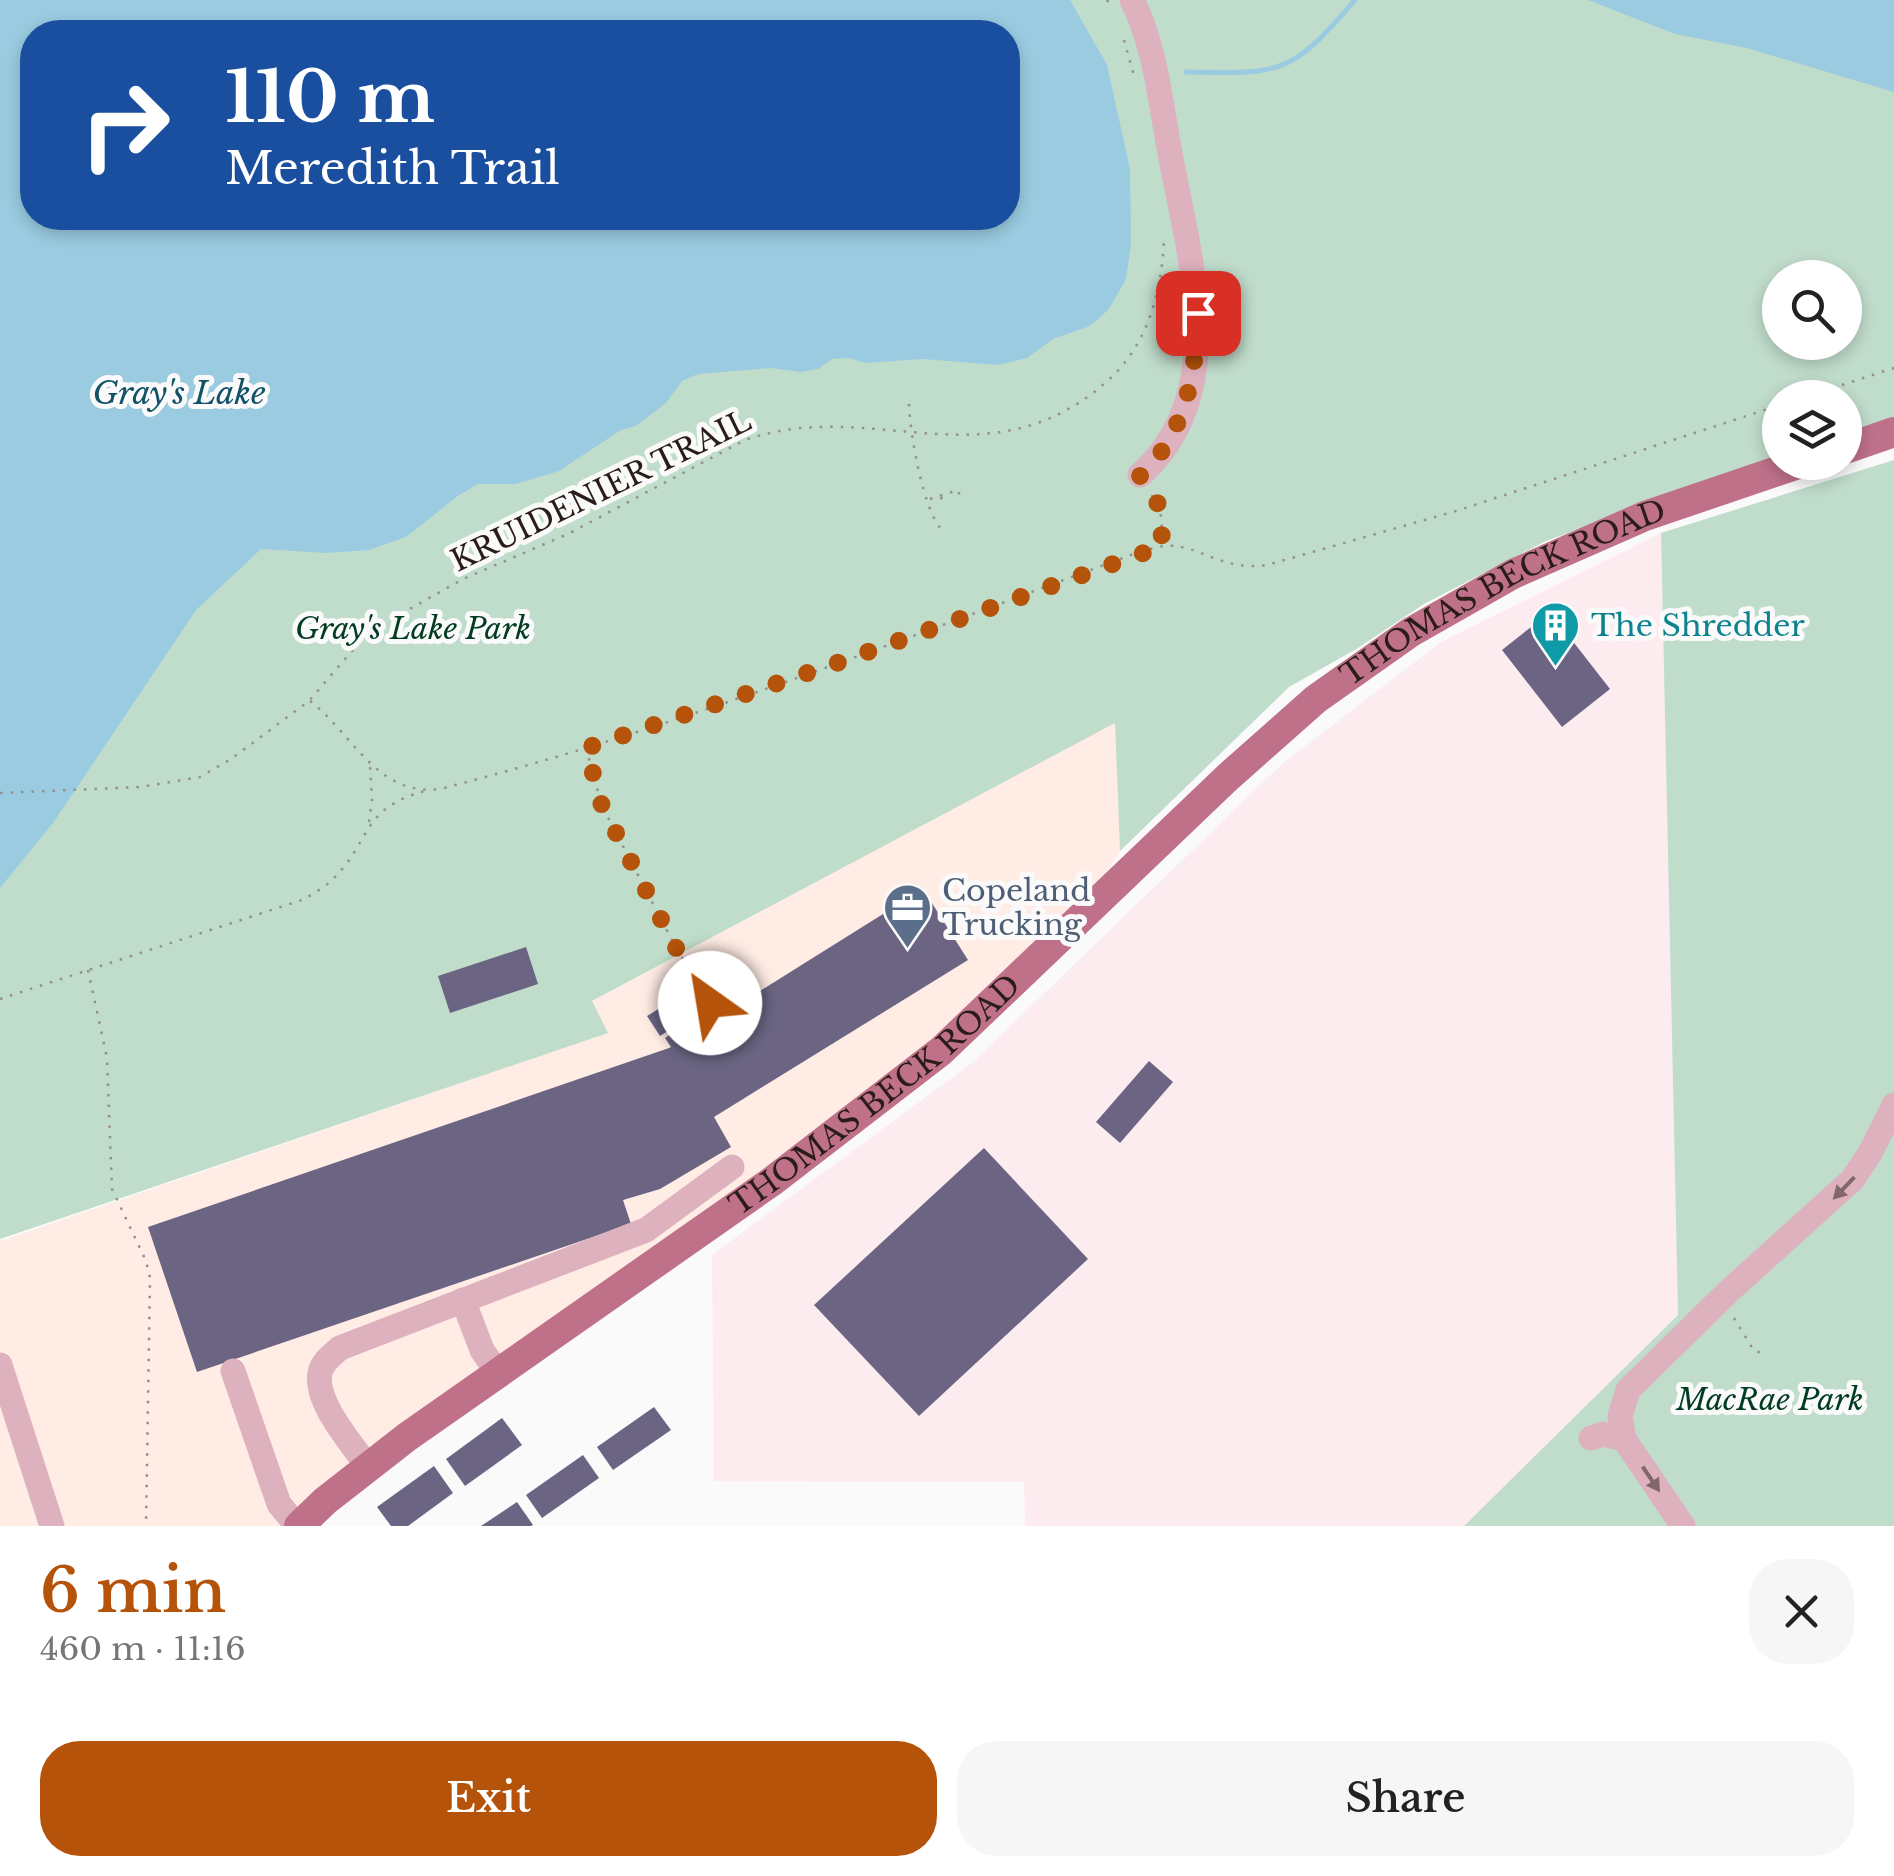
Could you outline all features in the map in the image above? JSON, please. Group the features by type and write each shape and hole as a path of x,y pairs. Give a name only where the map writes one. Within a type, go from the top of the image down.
{"main road":[{"path":"1862,443 1894,432"},
{"name":"THOMAS BECK ROAD","path":"298,1526 368,1468 838,1132 941,1051 1240,766 1316,700 1411,632 1513,574 1645,516 1762,476"}],"lane":[{"path":"1123,7 1148,43 1198,313 1196,356 1188,396 1163,449 1140,476"},
{"path":"1683,1526 1624,1438 1620,1424 1622,1403 1636,1380 1842,1190 1870,1153 1894,1105"},
{"path":"368,1468 320,1390 320,1374 326,1360 340,1348 646,1230 732,1167"},
{"path":"672,1211 691,1238"},
{"path":"464,1300 482,1350 498,1373"},
{"path":"0,1365 52,1526"},
{"path":"233,1371 279,1504 298,1526"},
{"path":"1591,1438 1602,1434 1624,1438"}],"path":[{"path":"1107,0 1123,7"},
{"path":"1123,36 1135,80"},
{"name":"KRUIDENIER TRAIL","path":"0,793 140,788 200,777 231,759 309,700 362,638 381,625 464,579 582,527 721,450 774,430 816,425 979,436 1017,431 1070,411 1113,377 1150,322 1159,293 1164,237"},
{"path":"1857,380 1894,368"},
{"path":"909,404 911,433 928,500 934,520 944,531"},
{"path":"0,999 304,899 330,883 368,823 406,796 586,748 1163,546 1180,547 1237,567 1267,565 1456,511 1762,410"},
{"path":"1140,476 1158,504 1163,546"},
{"path":"928,500 958,490 960,500"},
{"path":"941,496 944,506"},
{"path":"309,700 370,764 396,783 427,790"},
{"path":"586,748 602,806 708,1005"},
{"path":"368,823 372,800 370,764"},
{"path":"88,970 107,1058 112,1189 150,1278 146,1526"},
{"path":"1726,1309 1754,1350 1764,1353"}],"shaded area":[{"path":"1661,533 1678,1315 1464,1526 1025,1526 1024,1482 714,1481 712,1255 972,1063 1283,763 1441,642"},
{"path":"1115,722 1120,851 1070,928 941,1051 299,1526 0,1526 0,1241 607,1033 591,1002"}],"green space":[{"name":"Gray's Lake Park","path":"0,0 1611,0 1894,88 1894,420 1862,430 1862,380 1762,380 1762,464 1546,541 1424,604 1289,687 1120,851 1115,723 592,1001 608,1033 0,1239"},
{"name":"MacRae Park","path":"1894,460 1894,1526 1464,1526 1678,1315 1661,533 1830,480 1862,480 1862,470"}],"water":[{"name":"Gray's Lake","path":"0,0 1070,0 1107,65 1130,169 1131,243 1126,279 1109,309 1090,326 1053,339 1027,358 998,365 923,359 865,363 849,358 832,359 818,369 800,372 771,368 698,374 682,381 666,403 636,426 621,430 559,471 516,484 478,484 406,537 369,550 326,553 261,549 196,610 53,823 0,888"},
{"path":"1588,0 1894,0 1894,92 1747,48 1675,34"}],"building":[{"name":"The Shredder","path":"1550,612 1610,689 1562,727 1502,650"},
{"path":"923,889 968,960 714,1117 731,1147 660,1189 623,1200 631,1224 197,1372 148,1227 669,1048 665,1038 683,1026 688,1036"},
{"path":"526,947 538,984 450,1013 438,976"},
{"path":"668,1003 681,1023 660,1036 647,1016"},
{"path":"1149,1061 1173,1082 1120,1143 1096,1122"},
{"path":"984,1148 1088,1259 919,1416 814,1305"},
{"path":"654,1407 671,1430 613,1470 597,1447"},
{"path":"502,1418 522,1445 465,1486 446,1459"},
{"path":"583,1455 599,1478 542,1518 526,1495"},
{"path":"434,1466 453,1493 408,1526 391,1526 377,1507"},
{"path":"517,1502 533,1525 481,1526"}],"waterway":[{"path":"1186,72 1244,72 1282,65 1315,43 1355,0"}],"place":[{"name":"The Shredder","path":"1556,668"},
{"name":"Copeland Trucking","path":"907,950"}],"route":[{"path":"710,1003 675,946 602,806 586,748 1163,546 1162,516 1140,476 1163,449 1188,396 1196,356 1198,313"}]}
